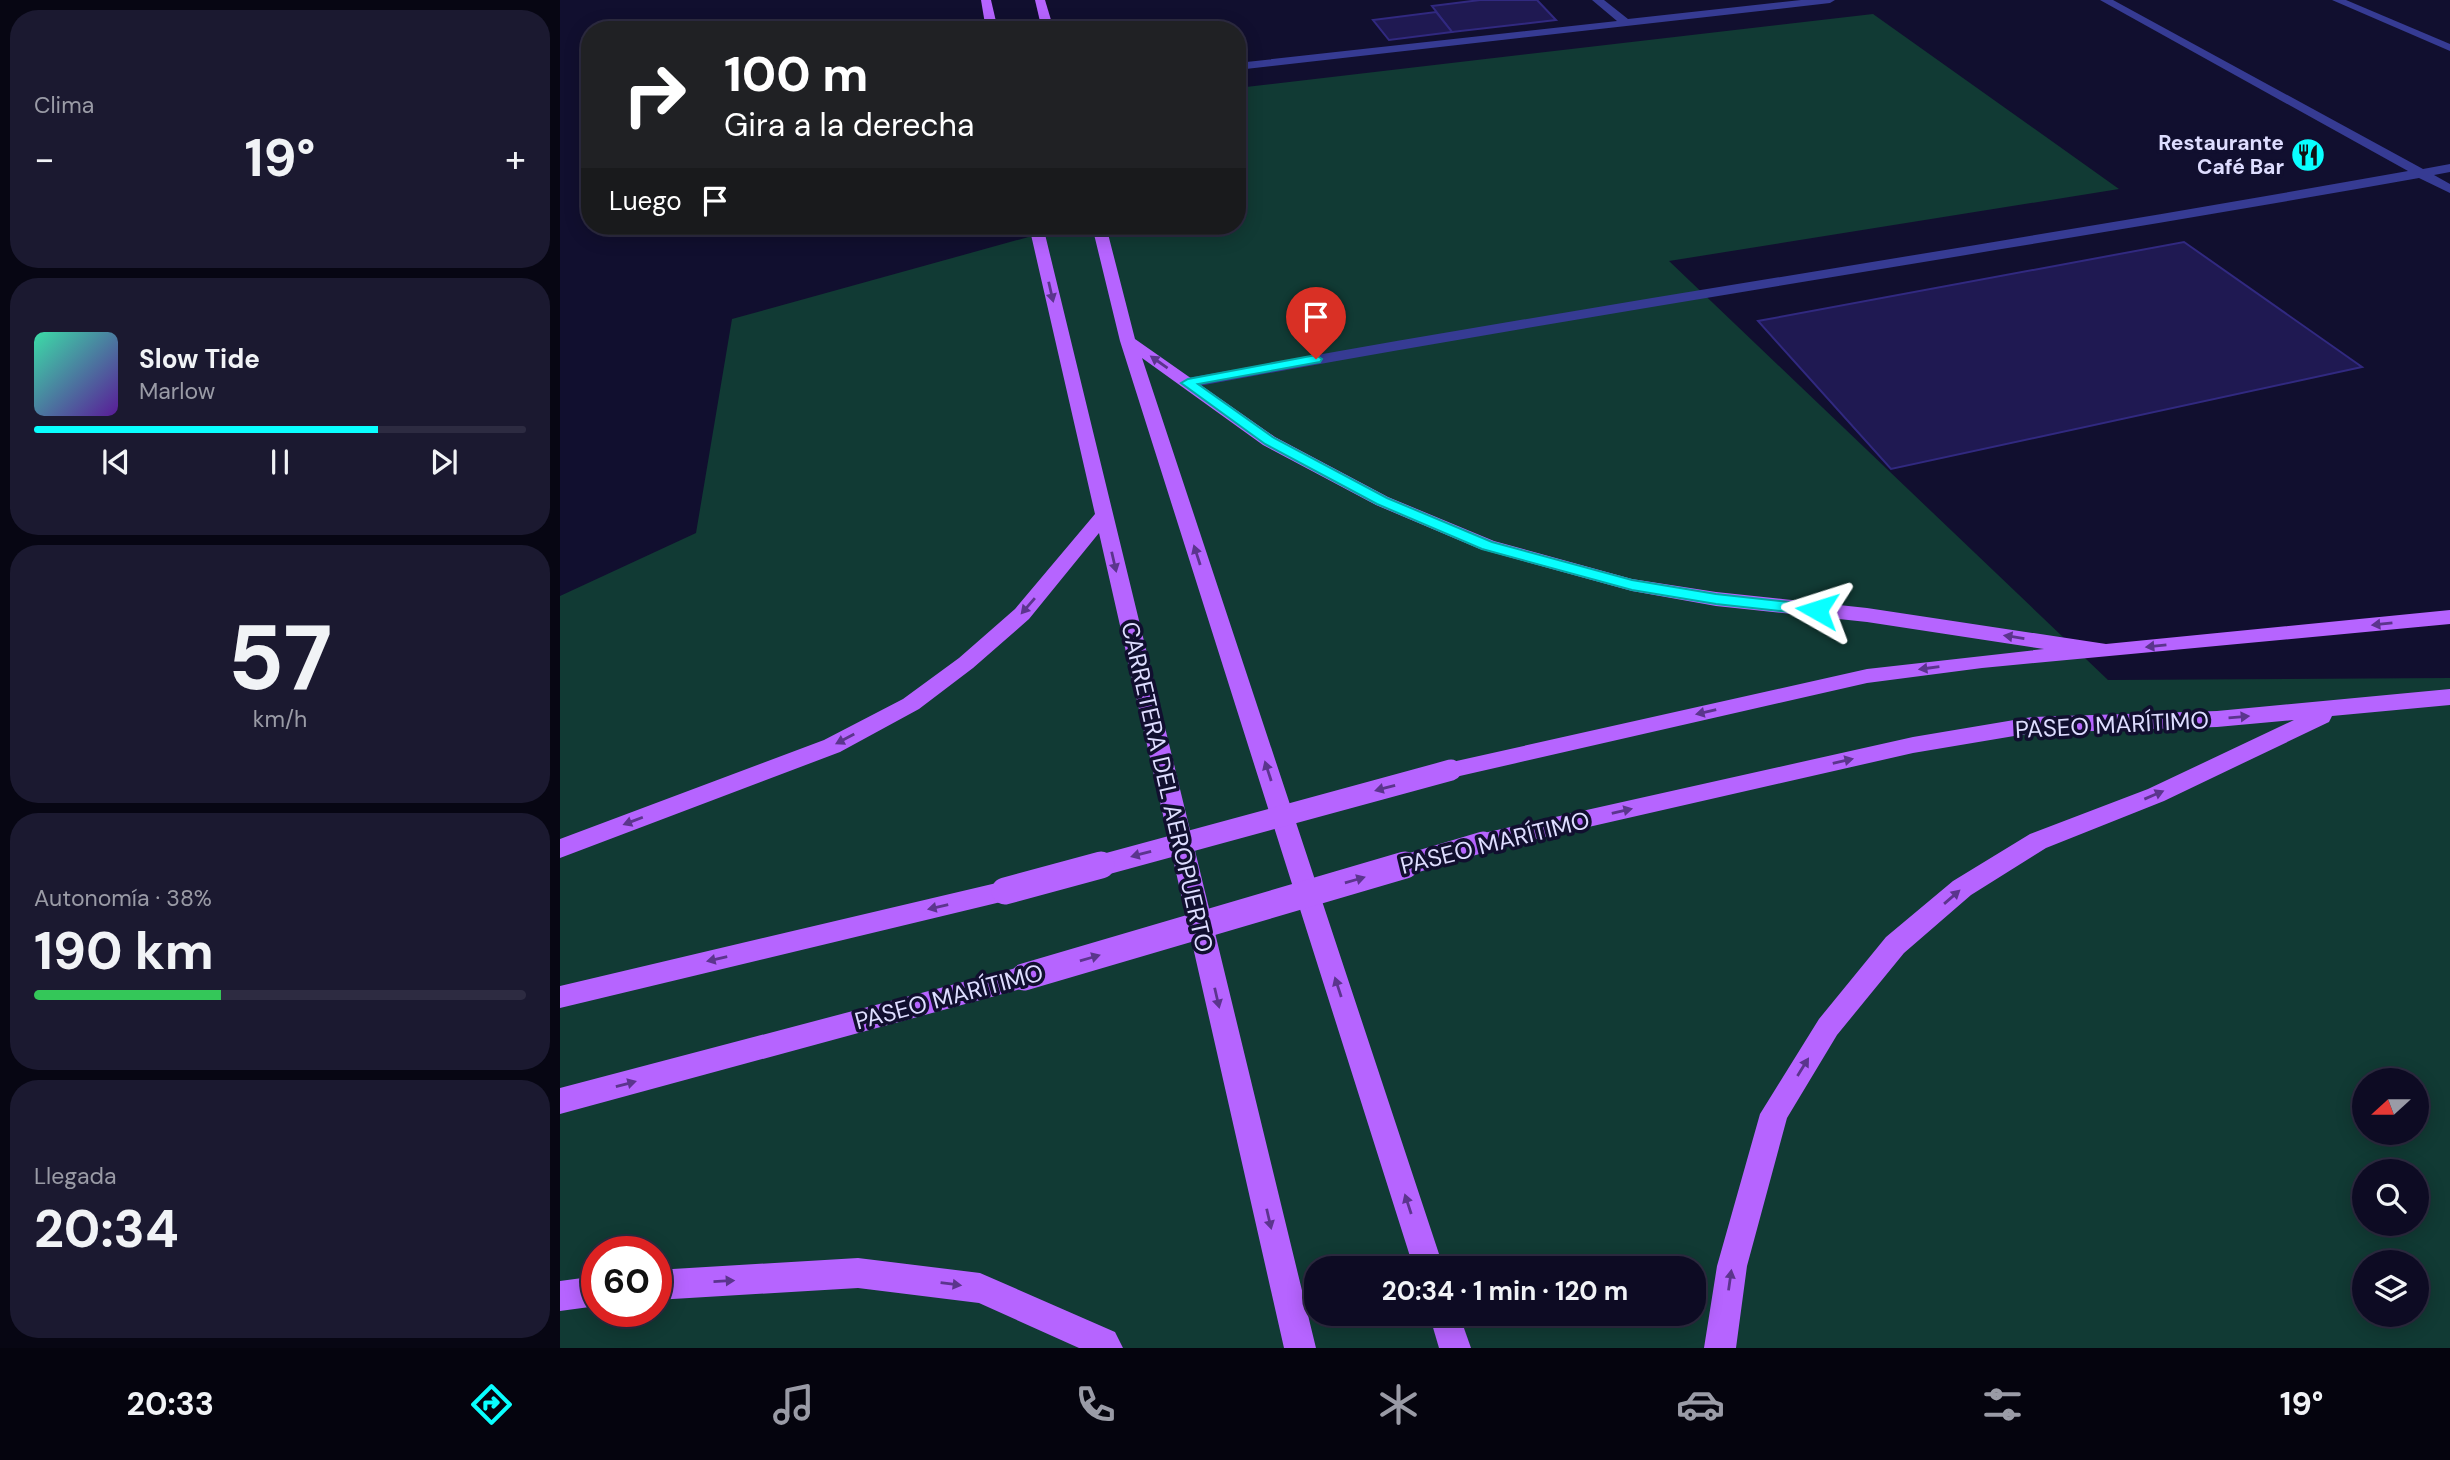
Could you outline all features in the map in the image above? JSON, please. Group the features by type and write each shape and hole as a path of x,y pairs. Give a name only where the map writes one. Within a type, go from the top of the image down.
{"main road":[{"path":"986,0 990,21"},
{"path":"1040,0 1046,21"},
{"name":"CARRETERA DEL AEROPUERTO","path":"1038,235 1300,1348"},
{"path":"1101,235 1128,341 1425,1256"},
{"path":"1128,341 1269,441 1382,501 1487,545 1644,587 1716,599 1867,615 2106,651"},
{"path":"560,849 832,747 911,704 966,663 1022,614 1103,516"},
{"path":"560,997 1005,891 1451,770 1867,676 1982,660 2106,651 2450,617"},
{"name":"PASEO MARÍTIMO","path":"560,1101 1024,977 1483,842 1913,745 2032,725 2217,719 2450,697"},
{"path":"1720,1348 1732,1266 1774,1114 1828,1027 1895,946 1962,888 2038,841 2156,795 2335,709"},
{"path":"672,1283 858,1273 980,1288 1104,1343 1107,1348"},
{"path":"560,1296 581,1293"},
{"path":"1448,1326 1455,1348"}],"street":[{"path":"1597,0 1624,21"},
{"path":"1246,66 1624,21 1830,0"},
{"path":"2105,0 2450,189"},
{"path":"2337,0 2450,48"},
{"path":"1188,383 1470,331 2155,220 2450,169"}],"green space":[{"path":"1873,14 2119,189 1669,261 2108,680 2450,678 2450,1348 560,1348 560,596 696,533 732,319 1035,235 1246,235 1246,87"}],"building":[{"path":"1480,0 1537,0 1556,20 1452,32 1432,6"},
{"path":"1436,12 1452,32 1389,40 1373,20"},
{"path":"2184,242 2362,367 1891,469 1758,321"}],"place":[{"name":"Restaurante Café Bar","path":"2308,155"}],"route":[{"path":"1316,359 1188,383 1269,441 1382,501 1487,545 1632,585 1716,599 1817,610"}]}
